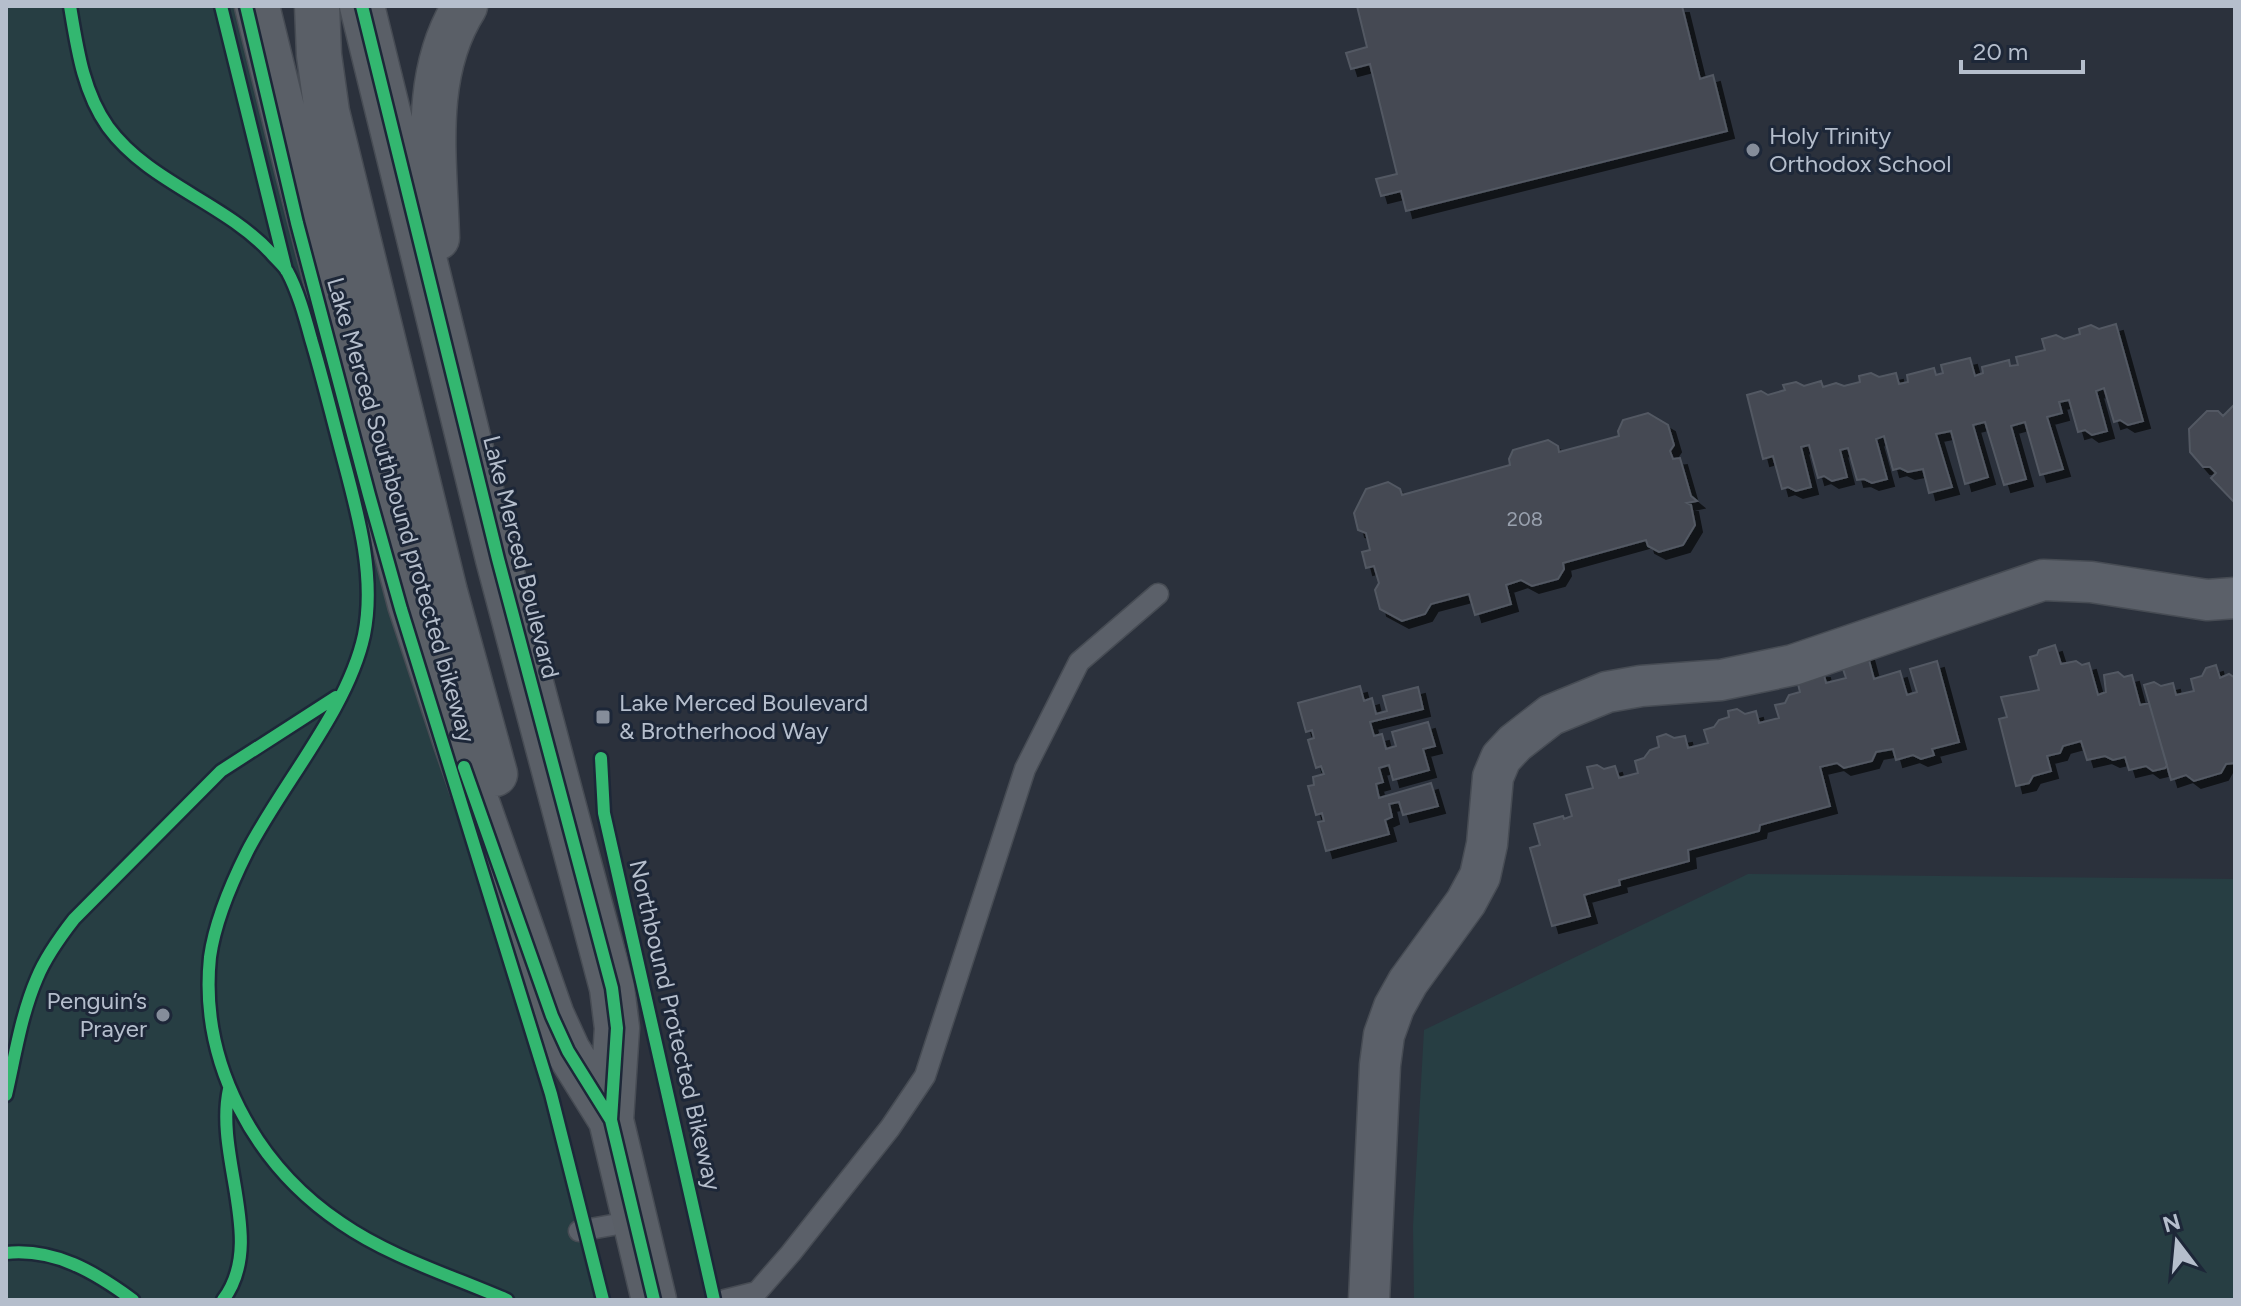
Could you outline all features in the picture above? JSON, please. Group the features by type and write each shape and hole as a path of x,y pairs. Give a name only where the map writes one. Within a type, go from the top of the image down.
{"main road":[{"name":"Lake Merced Boulevard","path":"257,6 410,604 552,1016 568,1051 611,1120"},
{"path":"317,6 319,55 327,112 445,592 497,782 552,1016"},
{"name":"Lake Merced Boulevard","path":"362,6 505,587 612,988 617,1028 611,1120 654,1300"},
{"path":"439,321 435,85 451,28 465,6"}],"street":[{"path":"1369,1300 1384,1035 1394,1007 1408,982 1466,902 1480,876 1487,844 1493,777 1501,758 1515,743 1551,715 1607,692 1641,686 1721,680 1793,665 2043,580 2091,582 2207,600 2235,598"}],"lane":[{"path":"725,1300 757,1292 766,1283 890,1128 925,1076 1025,769 1079,662 1158,594"},
{"path":"579,1231 635,1221"}],"green space":[{"path":"6,6 242,6 390,581 534,1051 600,1300 6,1300"},
{"path":"1748,874 2235,879 2235,1300 1414,1300 1413,1226 1424,1030"}],"building":[{"path":"1357,6 1682,6 1700,79 1713,75 1727,131 1406,211 1401,191 1381,196 1376,179 1397,174 1370,64 1351,69 1346,53 1367,47"},
{"path":"2116,324 2143,421 2128,425 2120,420 2114,422 2104,388 2096,391 2107,431 2092,435 2085,430 2078,432 2069,400 2059,402 2062,413 2047,417 2063,469 2040,475 2025,422 2011,426 2026,479 2004,485 1985,422 1973,425 1988,477 1965,484 1951,431 1936,434 1952,487 1929,493 1923,469 1908,472 1900,468 1893,470 1884,436 1876,439 1887,479 1872,483 1857,480 1848,448 1840,450 1847,477 1832,481 1824,476 1818,478 1809,445 1801,447 1811,487 1796,491 1788,487 1782,489 1773,456 1763,459 1747,395 1761,391 1768,395 1785,390 1783,385 1796,382 1804,386 1821,381 1823,387 1836,383 1844,386 1860,382 1859,376 1871,373 1879,377 1896,373 1899,384 1908,382 1907,375 1934,368 1936,375 1943,373 1941,365 1970,358 1975,376 1983,373 1982,367 2009,360 2010,366 2018,365 2016,357 2045,350 2042,339 2056,335 2064,339 2080,334 2079,329 2091,325 2099,329"},
{"path":"2235,404 2235,503 2211,478 2216,473 2210,467 2203,467 2190,452 2189,429 2207,411 2218,411 2223,416"},
{"path":"1648,413 1668,425 1674,445 1670,451 1673,459 1680,458 1691,496 1697,501 1687,503 1691,505 1695,525 1683,545 1659,552 1648,546 1646,540 1563,563 1564,569 1558,579 1532,586 1521,580 1506,585 1511,604 1475,615 1469,594 1431,604 1425,614 1402,621 1380,609 1375,590 1379,583 1374,566 1366,568 1362,552 1370,550 1366,533 1358,530 1354,513 1366,489 1388,482 1400,489 1402,495 1510,465 1513,450 1548,440 1558,446 1559,452 1619,436 1623,420"},
{"path":"2055,645 2061,664 2076,661 2082,665 2089,663 2098,695 2106,692 2104,675 2118,672 2124,677 2132,675 2140,705 2149,703 2167,765 2165,768 2153,771 2146,766 2129,770 2125,757 2113,760 2105,756 2087,760 2081,741 2063,746 2060,753 2047,756 2051,771 2033,776 2029,783 2016,786 1999,719 2007,717 2001,697 2039,690 2030,657 2037,655 2039,650"},
{"path":"1867,653 1874,679 1900,671 1907,695 1917,692 1910,669 1937,661 1959,742 1932,749 1934,755 1921,759 1913,755 1896,760 1893,749 1876,752 1872,761 1844,768 1837,763 1820,767 1830,806 1760,825 1759,831 1688,850 1689,861 1619,880 1620,885 1584,895 1590,916 1552,926 1530,848 1540,845 1534,824 1572,816 1566,795 1593,788 1587,767 1597,765 1604,769 1615,766 1619,778 1638,773 1635,761 1659,747 1657,737 1666,734 1674,738 1685,736 1688,748 1708,743 1704,730 1729,717 1728,711 1737,709 1745,714 1756,711 1759,723 1779,718 1775,705 1785,703 1789,695 1800,692 1795,672 1823,671 1826,683 1846,678 1842,666"},
{"path":"2216,665 2220,678 2229,674 2235,678 2235,763 2226,764 2221,773 2194,781 2186,775 2171,780 2144,685 2173,683 2176,695 2194,691 2191,679 2202,676 2206,668"},
{"path":"1360,686 1364,701 1372,698 1376,714 1387,711 1383,696 1418,687 1423,709 1370,722 1374,736 1382,734 1386,749 1396,746 1392,732 1428,722 1435,746 1423,749 1429,770 1393,780 1389,765 1379,768 1383,782 1376,784 1379,798 1431,783 1438,806 1403,815 1399,802 1389,804 1392,817 1385,820 1389,834 1326,851 1318,822 1324,821 1322,813 1316,815 1308,786 1314,785 1313,777 1324,774 1321,766 1316,768 1308,740 1314,738 1312,730 1306,732 1298,703"}],"cycle path":[{"path":"70,6 87,84 108,127 144,163 252,235 287,271 301,304 322,376 357,511 366,561 367,611 356,663 313,746 247,852 216,930 210,957 209,996 214,1035 224,1072 239,1108 259,1141 283,1172 310,1199 341,1223 380,1246 507,1300"},
{"path":"221,6 286,270"},
{"name":"Lake Merced Southbound protected bikeway","path":"246,6 297,223 369,495 401,609 551,1094 603,1300"},
{"path":"362,6 498,559 612,988 617,1028 611,1120 654,1300"},
{"path":"6,1095 31,992 49,954 74,919 221,771 336,697"},
{"name":"Northbound Protected Bikeway","path":"601,758 604,813 714,1300"},
{"path":"464,767 552,1016 568,1051 611,1120"},
{"path":"223,1300 235,1277 240,1252 240,1226 226,1115 229,1089"},
{"path":"6,1253 24,1252 58,1258 104,1280 133,1300"}],"place":[{"name":"Holy Trinity Orthodox School","path":"1753,150"},
{"name":"Lake Merced Boulevard & Brotherhood Way","path":"603,717"},
{"name":"Penguin’s Prayer","path":"163,1015"}]}
